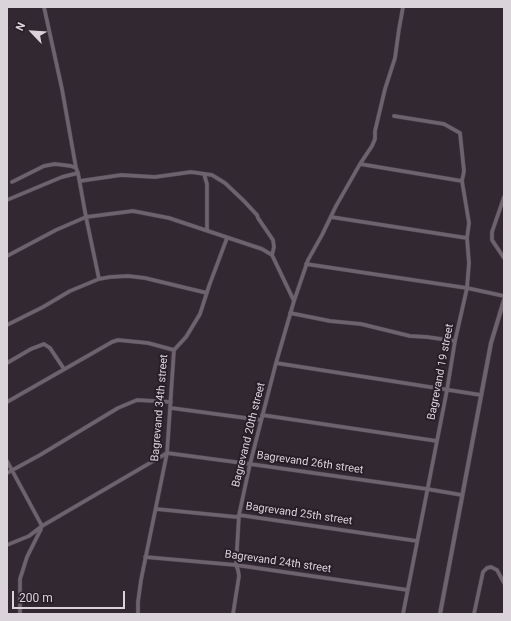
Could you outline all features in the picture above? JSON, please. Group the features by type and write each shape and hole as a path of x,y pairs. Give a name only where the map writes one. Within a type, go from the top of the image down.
{"street":[{"path":"44,7 62,89 98,280"},
{"name":"Bagrevand 20th street","path":"233,614 239,576 236,565 239,515 262,415 290,313 306,264 331,216 375,139 385,89 395,58 404,7"},
{"name":"Bagrevand 19 street","path":"394,116 444,124 460,133 464,171 462,181 469,223 467,238 469,263 466,288 403,614"},
{"path":"12,182 44,166 55,164 76,168"},
{"path":"360,164 462,181"},
{"path":"80,181 121,175 155,177 191,172 212,175 225,183 244,200 257,215 272,237 274,243 274,252 272,256"},
{"path":"7,200 62,177 78,174"},
{"path":"204,174 207,184 207,230"},
{"path":"504,197 492,232 492,240 504,258"},
{"path":"7,256 56,230 86,217 133,211 169,218 262,249 272,256 294,301"},
{"path":"331,216 467,238"},
{"name":"Bagrevand 34th street","path":"138,614 140,580 167,453 174,350 186,337 200,314 227,238"},
{"path":"306,264 466,288 504,296"},
{"path":"7,325 44,307 70,291 110,277 128,276 144,278 207,292"},
{"path":"440,614 491,343 504,300"},
{"path":"290,313 330,321 361,324 410,336 455,341"},
{"path":"7,402 118,340 148,343 174,350"},
{"path":"7,363 31,349 44,344 50,348 64,369"},
{"path":"276,363 481,395"},
{"path":"7,473 118,408 137,400 171,402"},
{"path":"170,408 261,420"},
{"path":"262,415 436,441"},
{"path":"7,545 30,536 42,526 167,453"},
{"name":"Bagrevand 26th street","path":"167,453 462,495"},
{"path":"7,461 42,526"},
{"name":"Bagrevand 25th street","path":"156,509 237,517 239,515 417,541"},
{"path":"20,614 20,579 26,557 42,526"},
{"name":"Bagrevand 24th street","path":"145,557 236,565 408,590"},
{"path":"474,614 483,572 487,568 491,567 496,570 504,583"}]}
